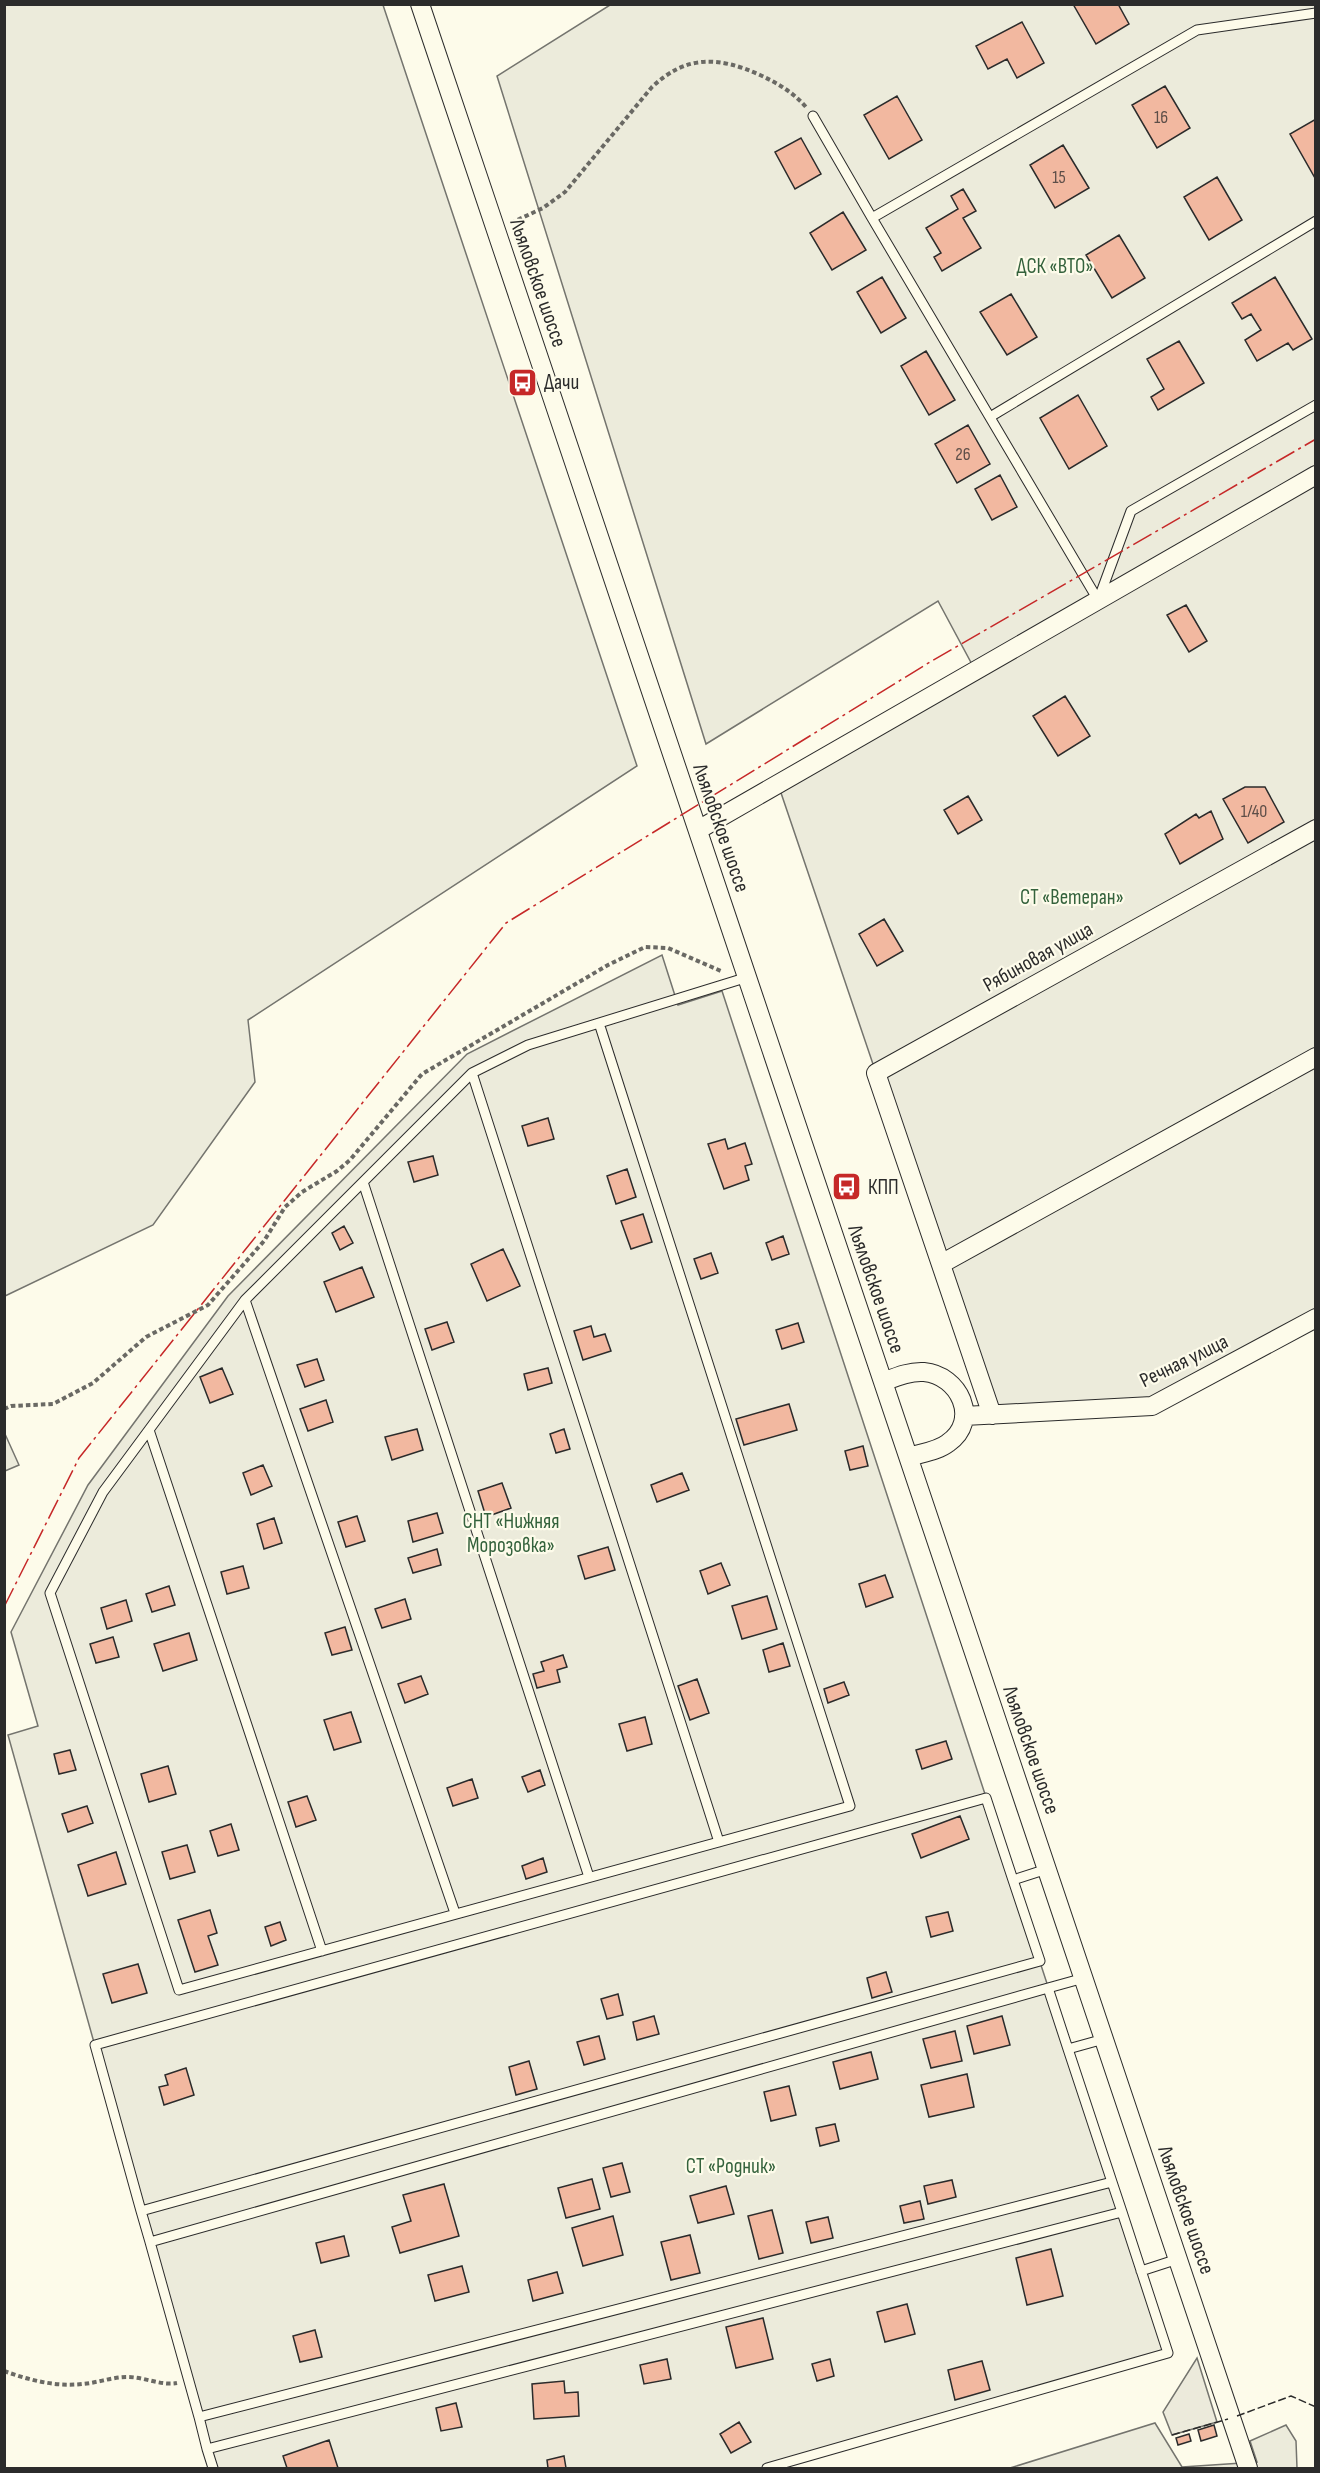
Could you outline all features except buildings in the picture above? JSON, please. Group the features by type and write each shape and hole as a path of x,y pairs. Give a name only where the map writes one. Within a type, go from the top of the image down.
{"street":[{"name":"Льяловское шоссе","path":"420,4 1248,2469"},
{"path":"698,830 1316,475"},
{"name":"Рябиновая улица","path":"941,1264 876,1073 1316,829"},
{"path":"992,1415 941,1264 1316,1057"},
{"name":"Речная улица","path":"963,1416 1152,1406 1316,1318"},
{"path":"884,1382 912,1372 936,1374 956,1388 962,1399 963,1416 958,1433 949,1443 909,1457"}],"lane":[{"path":"873,218 1197,30 1316,13"},
{"path":"813,116 1098,600"},
{"path":"990,417 1316,221"},
{"path":"1098,600 1131,511 1316,405"},
{"path":"599,1023 850,1806 179,1990 50,1593 103,1491 245,1300 472,1074 528,1045 599,1023 748,977"},
{"path":"472,1074 719,1842"},
{"path":"363,1182 589,1877"},
{"path":"245,1300 455,1913"},
{"path":"149,1430 322,1950"},
{"path":"141,2211 1040,1961 986,1798 95,2046 188,2380 199,2417 213,2469"},
{"path":"1013,1880 1047,1869"},
{"path":"150,2242 1084,1978"},
{"path":"767,2469 1168,2353 1048,1989"},
{"path":"1068,2049 1104,2039"},
{"path":"199,2417 1112,2182"},
{"path":"207,2449 1122,2212"},
{"path":"1141,2271 1178,2259"}],"path":[{"path":"496,230 543,208 565,192 652,87 669,72 690,63 714,61 751,71 786,89 813,116"},
{"path":"4,2371 38,2381 64,2385 126,2377 150,2379 165,2384 188,2380"}],"green space":[{"path":"5,4 383,5 637,766 248,1020 255,1082 153,1225 5,1296"},
{"path":"610,5 1315,5 1315,1318 1152,1406 992,1415 778,784 975,670 938,601 706,744 497,76"},
{"path":"662,955 678,1005 722,991 1168,2353 767,2468 213,2468 8,1735 38,1726 11,1632 88,1485 228,1296 467,1054"},
{"path":"5,1434 19,1465 4,1471"},
{"path":"1155,2423 1182,2467 1257,2462 1250,2441 1286,2425 1296,2441 1297,2468 1010,2468"}],"shaded area":[{"path":"1197,2358 1217,2422 1172,2435 1163,2412"}],"fence":[{"path":"1237,2416 1291,2396 1316,2407"},
{"path":"1172,2435 1228,2419"}],"power":[{"path":"4,1607 79,1458 506,923 930,662 1316,439"}],"place":[{"name":"Дачи","path":"523,382"},
{"name":"КПП","path":"847,1187"}],"park label":[{"name":"ДСК «ВТО»","path":"1055,266"},
{"name":"СТ «Ветеран»","path":"1072,897"},
{"name":"СНТ «Нижняя Морозовка»","path":"511,1533"},
{"name":"СТ «Родник»","path":"731,2166"}]}
